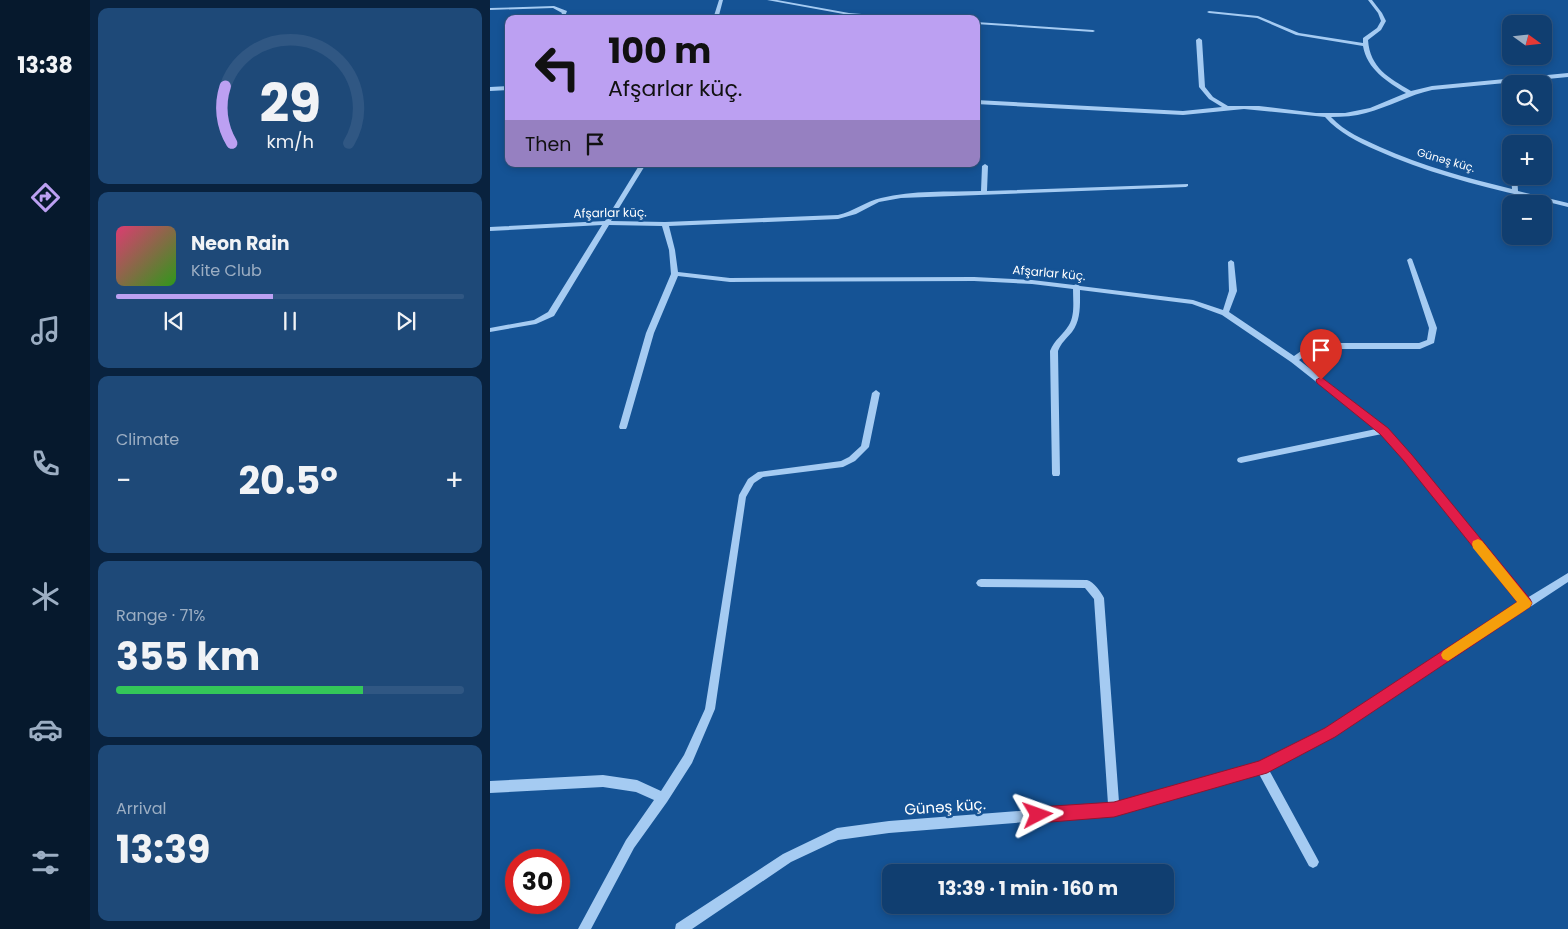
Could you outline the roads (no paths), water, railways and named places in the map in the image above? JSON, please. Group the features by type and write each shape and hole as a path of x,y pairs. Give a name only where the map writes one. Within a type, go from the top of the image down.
{"street":[{"path":"716,15 721,0"},
{"path":"769,0 864,15"},
{"path":"1370,0 1384,19 1384,24 1380,29 1365,39 1370,59 1378,72 1410,93"},
{"path":"490,9 554,7 565,12 563,15"},
{"path":"1209,12 1258,17 1298,34 1365,45"},
{"path":"980,23 1094,31"},
{"path":"1199,40 1202,87 1211,98 1226,107"},
{"path":"980,102 1183,113 1203,113 1226,107 1286,111 1328,117 1359,113 1385,106 1410,93 1457,85 1568,75"},
{"path":"490,89 505,88"},
{"name":"Günəş küç.","path":"1328,117 1334,125 1348,134 1415,165 1568,205"},
{"path":"984,193 985,166"},
{"path":"490,330 536,322 551,314 640,167"},
{"name":"Afşarlar küç.","path":"490,228 606,223 665,224 838,217 851,215 872,202 901,196 1186,185"},
{"path":"1515,185 1515,191"},
{"path":"623,428 650,333 675,274 672,250 665,224"},
{"path":"1294,360 1310,349 1334,346 1420,346 1431,342 1433,328 1410,260"},
{"path":"1225,314 1233,291 1231,262"},
{"name":"Afşarlar küç.","path":"675,274 730,280 974,279 1077,286 1193,302 1225,314 1294,360 1384,431 1526,603"},
{"path":"1056,474 1054,351 1056,341 1070,329 1075,319 1077,286"},
{"path":"584,929 630,844 664,798 688,759 710,710 742,497 751,481 761,474 843,464 852,460 865,447 876,393"},
{"path":"1240,460 1384,431"},
{"name":"Günəş küç.","path":"681,929 787,858 837,834 889,826 1114,809 1262,768 1330,732 1568,577"},
{"path":"981,584 1087,584 1099,598 1114,809"},
{"path":"1262,768 1313,862"},
{"path":"490,787 603,781 637,786 664,798"}]}
